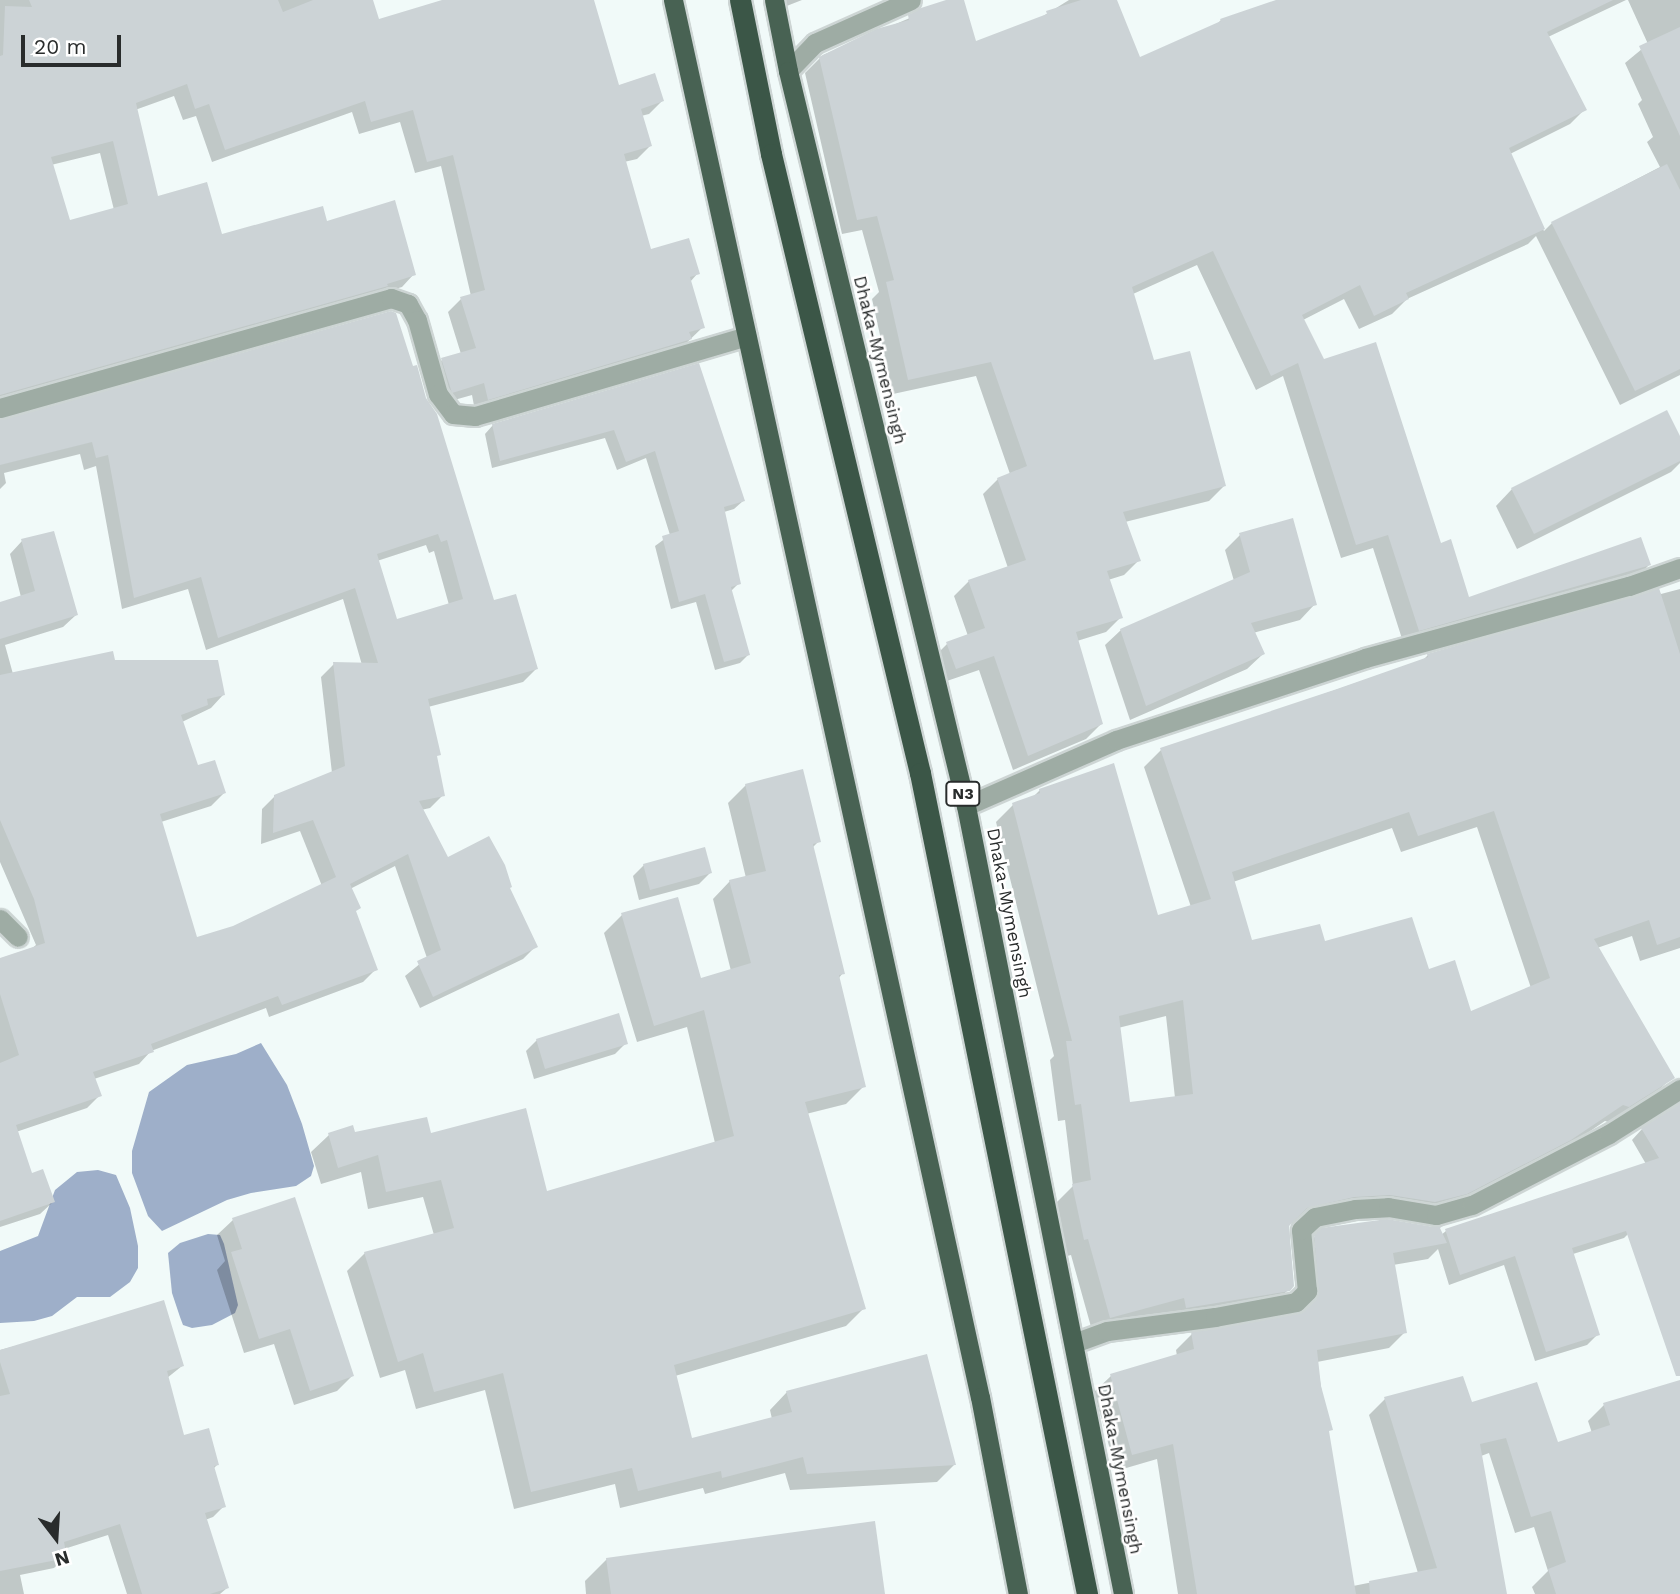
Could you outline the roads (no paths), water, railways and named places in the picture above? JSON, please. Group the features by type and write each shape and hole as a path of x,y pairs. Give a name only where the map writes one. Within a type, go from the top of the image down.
{"highway":[{"path":"673,0 980,1397 1018,1594"},
{"path":"740,0 771,154 919,773 1087,1594"},
{"name":"Dhaka-Mymensingh","path":"774,0 788,71 965,806 1123,1594"}],"street":[{"path":"788,71 815,43 911,0"},
{"path":"0,408 138,372 391,298 408,304 417,320 438,394 453,414 475,416 746,336"},
{"path":"965,806 1116,740 1364,658 1629,586 1680,568"},
{"path":"0,919 18,936"},
{"path":"1074,1343 1107,1331 1296,1303 1307,1291 1300,1230 1315,1217 1355,1209 1388,1207 1436,1214 1472,1205 1609,1134 1680,1089"}],"water":[{"path":"261,1043 287,1085 302,1124 314,1166 311,1176 296,1186 227,1200 162,1231 148,1216 132,1173 132,1151 149,1092 187,1065 236,1054"},
{"path":"98,1170 116,1175 130,1208 138,1246 138,1268 130,1282 110,1297 77,1297 52,1316 34,1321 0,1323 0,1251 38,1236 55,1190 77,1172"},
{"path":"208,1234 220,1235 224,1244 238,1305 235,1313 212,1325 192,1328 183,1325 172,1293 168,1253 180,1243"}]}
